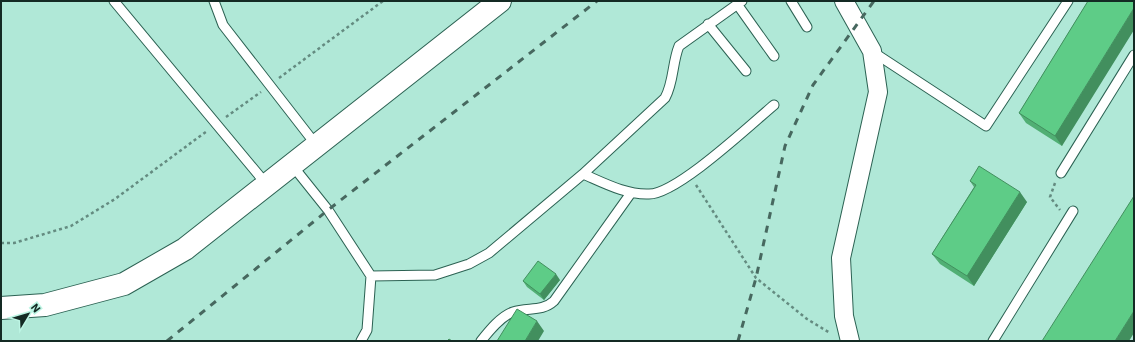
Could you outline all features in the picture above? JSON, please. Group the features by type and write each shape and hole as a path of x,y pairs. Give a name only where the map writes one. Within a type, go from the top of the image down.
{"street":[{"path":"1,308 45,305 124,284 185,249 500,1"},
{"path":"844,1 872,51 878,92 841,258 844,316 850,341"}],"lane":[{"path":"114,1 266,185"},
{"path":"214,1 223,24 317,146"},
{"path":"791,1 807,27"},
{"path":"872,51 986,126 1068,1"},
{"path":"371,276 435,275 469,264 489,253 582,174 665,98 670,90 675,55 679,46 708,24 740,3 774,56"},
{"path":"708,24 746,71"},
{"path":"1061,173 1134,55"},
{"path":"582,174 631,193 651,194 673,186 690,176 774,105"},
{"path":"292,165 328,210 371,276 367,330 361,341"},
{"path":"481,341 505,317 513,312 549,306 631,193"},
{"path":"993,341 1073,211"}],"path":[{"path":"1,243 14,243 71,226 115,199 383,1"},
{"path":"1061,173 1053,185 1050,197 1068,220"},
{"path":"690,176 756,278 807,320 832,334"}],"building":[{"path":"1088,1 1134,1 1134,8 1055,136 1019,113"},
{"path":"979,166 1020,192 967,276 932,254 976,185 970,181"},
{"path":"1134,196 1134,311 1115,341 1042,341"},
{"path":"538,261 556,274 540,294 523,281"},
{"path":"517,309 537,321 525,341 497,341"}],"railway":[{"path":"167,341 328,210 597,1"},
{"path":"738,341 756,278 785,146 813,85 874,1"}]}
